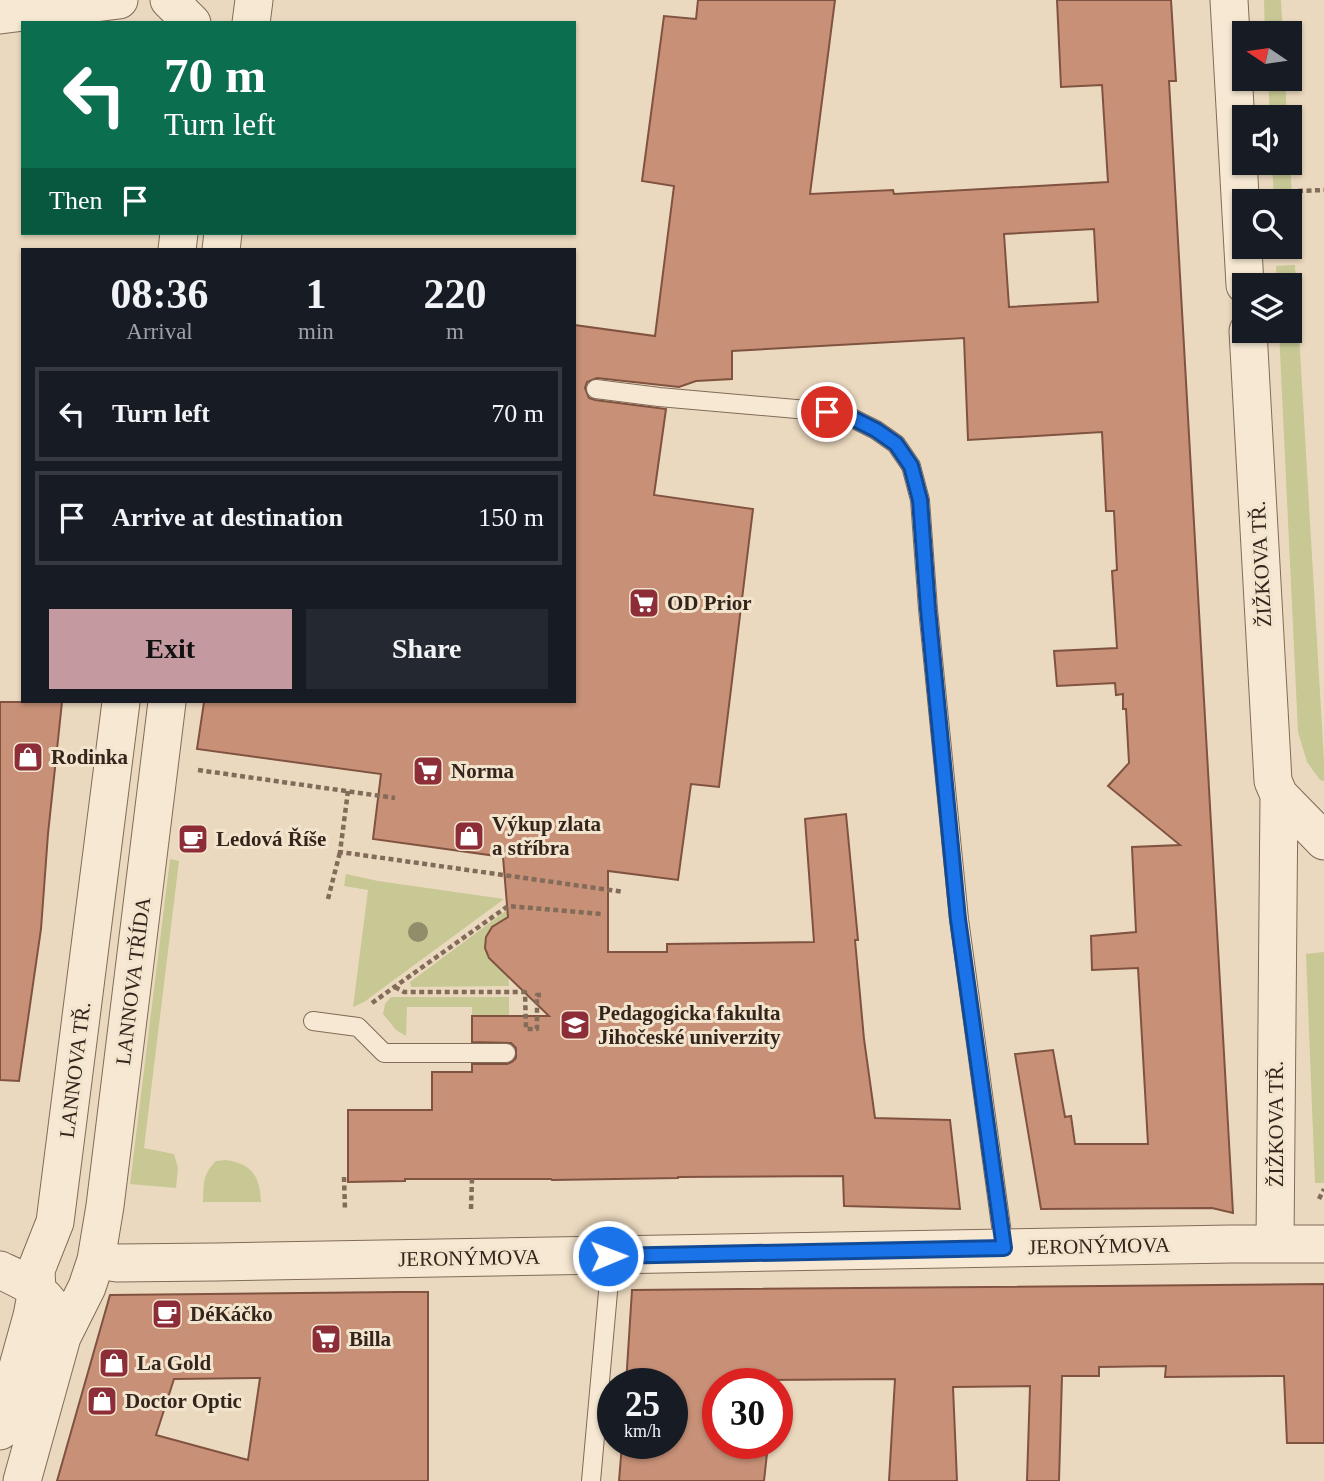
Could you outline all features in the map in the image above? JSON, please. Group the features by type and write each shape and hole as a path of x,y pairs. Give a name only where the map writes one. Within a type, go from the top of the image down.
{"street":[{"path":"0,15 119,0"},
{"path":"169,0 189,21"},
{"path":"251,21 254,0"},
{"path":"1229,0 1244,273"},
{"name":"ŽIŽKOVA TŘ.","path":"1249,343 1273,781 1279,796 1275,1243"},
{"name":"LANNOVA TŘ.","path":"0,1431 34,1303 36,1270 57,1210 121,703"},
{"name":"LANNOVA TŘÍDA","path":"62,1337 87,1287 107,1262 105,1206 167,703"},
{"path":"1279,796 1324,841"},
{"path":"0,1270 34,1261 46,1244"},
{"name":"JERONÝMOVA","path":"107,1262 1324,1244"},
{"path":"0,1270 27,1283 34,1303 48,1301 62,1337 22,1481"}],"lane":[{"path":"596,389 842,413 876,430 896,444 911,466 920,500 958,919 1004,1248"},
{"path":"313,1021 358,1027 384,1053 506,1054"},
{"path":"591,1481 609,1281 608,1256"}],"path":[{"path":"1302,191 1324,191"},
{"path":"160,765 395,797"},
{"path":"328,899 340,852 348,791"},
{"path":"340,852 624,892"},
{"path":"364,1009 508,906 602,914"},
{"path":"395,987 404,992 525,992 526,1029 537,1029 537,995 541,995"},
{"path":"344,1177 345,1210"},
{"path":"471,1209 472,1179"},
{"path":"1319,1199 1324,1189"}],"green space":[{"path":"1264,0 1281,0 1282,21 1265,21"},
{"path":"1269,91 1286,91 1286,105 1269,105"},
{"path":"1273,175 1291,175 1292,189 1273,189"},
{"path":"1295,265 1295,273 1276,273 1276,266"},
{"path":"1280,343 1300,343 1324,781 1320,780 1307,762 1298,732"},
{"path":"170,859 179,861 144,1148 174,1154 178,1168 176,1188 130,1184"},
{"path":"346,874 504,899 364,1002 353,1007 368,890 344,886"},
{"path":"507,910 508,921 492,927 485,942 492,961 508,967 509,986 411,987 410,982"},
{"path":"1324,952 1324,1183 1315,1183 1306,954"},
{"path":"391,997 509,997 509,1016 472,1016 472,1007 407,1007 406,1036 396,1030 383,1014 385,1004"},
{"path":"226,1160 249,1168 257,1179 261,1202 203,1202 208,1171 216,1161"}],"building":[{"path":"698,0 835,0 810,194 893,190 894,194 1108,182 1102,85 1061,87 1057,0 1171,0 1176,81 1169,81 1233,1213 1212,1208 1041,1209 1015,1054 1053,1050 1065,1117 1071,1116 1075,1144 1148,1144 1138,968 1092,970 1091,936 1136,932 1132,847 1180,845 1108,786 1129,763 1126,709 1123,709 1123,694 1116,695 1115,683 1057,686 1054,651 1117,648 1112,571 1117,570 1114,511 1106,511 1102,432 968,440 964,338 732,351 732,379 696,381 679,387 597,378 587,382 585,388 589,398 595,400 666,409 654,495 753,509 719,787 691,784 678,880 608,871 608,952 667,952 667,944 814,942 805,819 846,814 864,1039 875,1118 950,1120 960,1209 844,1206 843,1176 405,1179 348,1182 348,1110 432,1110 432,1072 472,1072 472,1064 507,1064 516,1058 516,1048 511,1043 472,1042 472,1016 549,1016 489,958 485,948 486,937 492,927 508,917 503,857 373,839 381,774 197,749 204,703 576,703 576,325 655,336 674,186 642,181 664,16 696,19","holes":["1094,229 1098,302 1009,307 1004,234"]},
{"path":"0,702 62,703 41,929 19,1081 0,1080"},
{"path":"1324,1284 1324,1443 1287,1443 1284,1376 1165,1377 1166,1366 1099,1367 1099,1376 1062,1376 1059,1481 1027,1481 1030,1386 953,1387 957,1481 889,1481 895,1379 793,1380 793,1368 702,1368 702,1459 766,1459 764,1481 619,1481 621,1459 688,1459 688,1368 627,1368 632,1290"},
{"path":"428,1292 428,1481 57,1481 110,1295","holes":["260,1378 248,1460 156,1435 174,1379"]}],"place":[{"name":"OD Prior","path":"644,603"},
{"name":"Rodinka","path":"28,757"},
{"name":"Norma","path":"428,771"},
{"name":"Výkup zlata a stříbra","path":"469,836"},
{"name":"Ledová Říše","path":"193,839"},
{"name":"Pedagogicka fakulta Jihočeské univerzity","path":"575,1025"},
{"name":"DéKáčko","path":"167,1314"},
{"name":"Billa","path":"326,1339"},
{"name":"La Gold","path":"114,1363"},
{"name":"Doctor Optic","path":"102,1401"}],"route":[{"path":"608,1256 1004,1248 958,919 920,500 911,466 896,444 876,430 842,413 827,412"}]}
